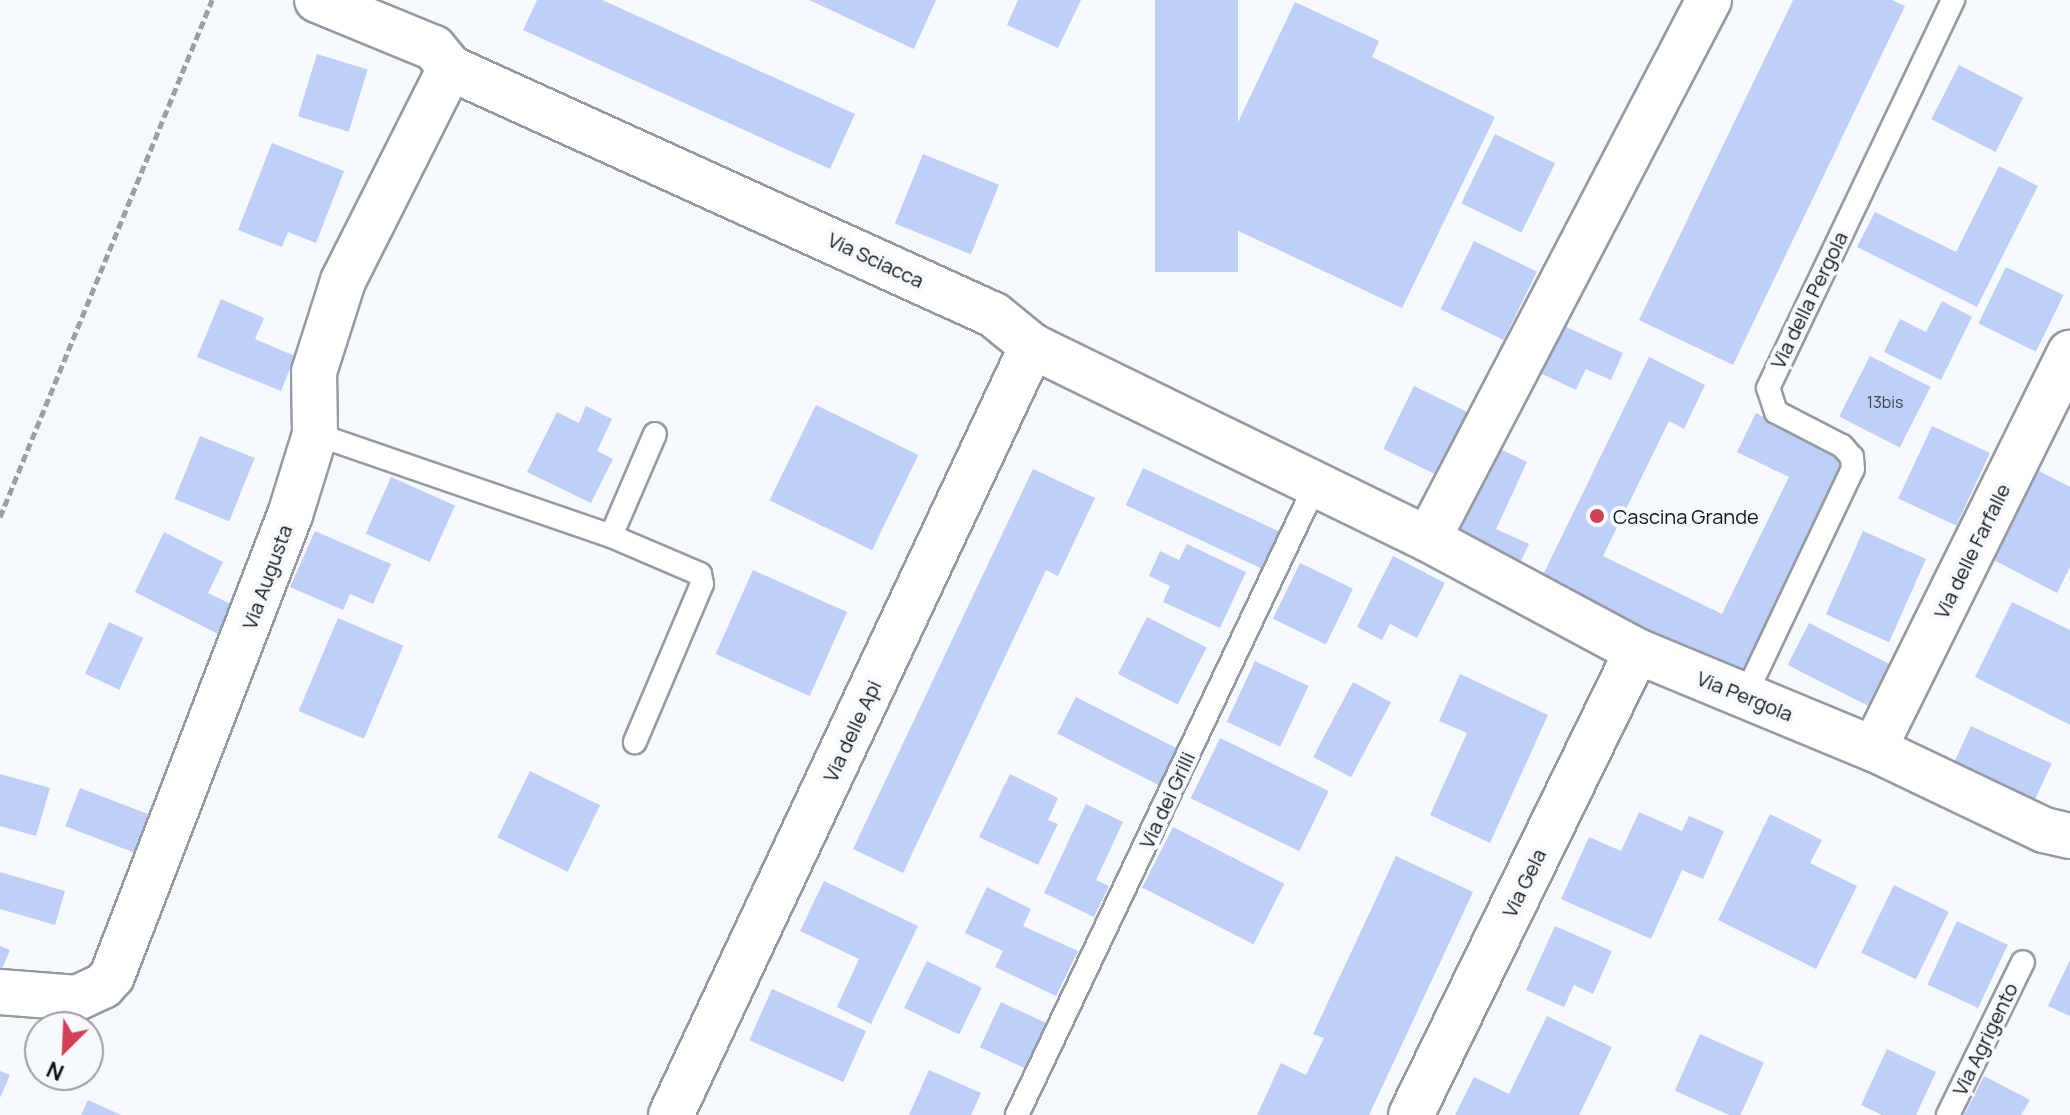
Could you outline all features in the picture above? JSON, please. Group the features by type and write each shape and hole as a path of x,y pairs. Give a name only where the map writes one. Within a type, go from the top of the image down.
{"street":[{"name":"Via Sciacca","path":"317,0 434,48 450,68 994,315 1032,346 1428,539"},
{"path":"1428,539 1709,0"},
{"name":"Via Augusta","path":"0,992 77,998 91,994 112,976 273,562 315,434 311,391 329,319 399,161 450,68"},
{"name":"Via delle Api","path":"671,1115 1032,346"},
{"name":"Via delle Farfalle","path":"1874,749 2070,353"},
{"name":"Via Pergola","path":"1428,539 1637,651 1874,749 2044,830 2070,836"},
{"name":"Via Gela","path":"1411,1115 1637,651"}],"lane":[{"name":"Via della Pergola","path":"1745,696 1853,469 1852,457 1842,446 1776,412 1768,388 1953,0"},
{"path":"315,434 611,536 687,565 700,574 702,584 635,742"},
{"path":"611,536 655,434"},
{"name":"Via dei Grilli","path":"1017,1115 1316,484"},
{"name":"Via Agrigento","path":"1948,1115 2023,962"}],"path":[{"path":"0,517 212,0"}],"building":[{"path":"537,0 602,0 855,114 830,169 523,30"},
{"path":"809,0 936,0 914,49"},
{"path":"1018,0 1081,0 1058,48 1007,25"},
{"path":"1155,0 1238,0 1238,272 1155,272"},
{"path":"1793,0 1892,0 1905,6 1733,365 1639,320"},
{"path":"1295,2 1379,41 1372,57 1495,117 1402,308 1196,211"},
{"path":"317,54 368,69 349,132 298,116"},
{"path":"1959,65 2023,98 1995,152 1931,119"},
{"path":"1495,134 1555,163 1521,233 1461,203"},
{"path":"272,143 344,171 316,243 288,232 282,247 238,230"},
{"path":"923,154 999,185 971,254 895,224"},
{"path":"1999,166 2038,186 1977,307 1857,247 1875,212 1956,252"},
{"path":"1474,241 1537,272 1504,340 1441,309"},
{"path":"2006,267 2064,295 2036,352 1978,324"},
{"path":"221,299 264,318 255,339 295,356 281,391 197,357"},
{"path":"1942,301 1972,317 1941,380 1884,352 1900,319 1926,332"},
{"path":"1564,326 1623,353 1611,380 1586,369 1576,390 1542,374"},
{"path":"1870,356 1931,387 1900,447 1839,417"},
{"name":"Cascina Grande","path":"1649,357 1705,385 1684,429 1669,421 1603,556 1722,614 1789,477 1737,452 1756,413 1848,458 1740,678 1540,581"},
{"path":"1414,386 1477,417 1446,480 1383,449"},
{"path":"816,405 918,455 872,550 770,500"},
{"path":"586,406 612,419 597,451 613,459 591,503 527,472 557,412 579,423"},
{"path":"1932,426 1990,453 1956,526 1898,499"},
{"path":"200,436 255,458 229,521 175,499"},
{"path":"1496,447 1527,462 1496,529 1529,544 1515,573 1450,542"},
{"path":"1143,468 1286,535 1269,572 1126,505"},
{"path":"1033,469 1095,498 1058,576 1046,570 903,873 853,849"},
{"path":"2037,470 2070,487 2070,567 2057,593 1992,559"},
{"path":"391,477 455,505 430,562 366,534"},
{"path":"315,531 391,564 373,604 350,594 343,610 290,587"},
{"path":"1863,531 1926,559 1889,642 1826,614"},
{"path":"164,532 223,562 208,593 243,610 228,639 135,592"},
{"path":"1187,544 1246,572 1220,628 1163,602 1170,586 1149,576 1160,551 1179,560"},
{"path":"1393,556 1445,583 1417,638 1390,624 1382,640 1357,627"},
{"path":"1300,563 1353,589 1326,645 1273,619"},
{"path":"753,570 847,612 810,696 716,654"},
{"path":"2012,602 2070,630 2070,725 1975,677"},
{"path":"1147,617 1207,647 1178,704 1118,674"},
{"path":"338,618 403,646 364,739 299,711"},
{"path":"109,622 143,638 119,690 85,674"},
{"path":"1809,623 1906,672 1885,714 1788,665"},
{"path":"1255,661 1308,686 1280,747 1227,722"},
{"path":"1460,674 1548,715 1490,843 1430,815 1467,733 1439,721"},
{"path":"1353,682 1391,702 1351,777 1313,757"},
{"path":"1076,697 1182,751 1163,788 1057,734"},
{"path":"1971,726 2052,764 2032,806 1951,769"},
{"path":"1220,738 1329,791 1299,851 1191,798"},
{"path":"530,771 600,805 568,872 498,838"},
{"path":"0,774 50,788 36,836 0,826"},
{"path":"1010,774 1058,798 1048,820 1058,824 1038,865 979,837"},
{"path":"80,788 162,820 147,858 65,826"},
{"path":"1086,804 1123,822 1096,880 1109,886 1094,917 1044,893"},
{"path":"1639,812 1682,831 1689,816 1724,831 1703,879 1682,870 1651,939 1561,899 1589,837 1621,851"},
{"path":"1770,814 1822,840 1810,863 1857,886 1816,969 1718,920"},
{"path":"1173,827 1284,884 1254,944 1142,888"},
{"path":"1396,856 1473,892 1369,1115 1257,1115 1281,1063 1306,1075 1324,1038 1313,1034"},
{"path":"0,872 65,891 55,925 0,909"},
{"path":"824,881 918,926 871,1024 837,1007 859,959 800,931"},
{"path":"1894,885 1949,912 1916,979 1861,952"},
{"path":"987,887 1031,909 1023,926 1078,951 1056,996 995,967 1003,951 965,933"},
{"path":"1957,921 2008,945 1978,1008 1927,984"},
{"path":"1555,926 1612,951 1593,994 1574,985 1564,1007 1526,990"},
{"path":"0,946 10,950 0,974"},
{"path":"2070,960 2070,1016 2048,1006"},
{"path":"927,961 982,988 959,1034 904,1008"},
{"path":"772,989 866,1031 843,1082 749,1040"},
{"path":"1001,1002 1051,1025 1030,1071 980,1047"},
{"path":"1547,1016 1612,1047 1579,1115 1455,1115 1474,1077 1509,1094"},
{"path":"1700,1034 1764,1062 1741,1115 1729,1115 1675,1091"},
{"path":"1887,1049 1936,1072 1916,1115 1882,1115 1861,1105"},
{"path":"929,1070 981,1093 971,1115 909,1115"},
{"path":"0,1071 10,1075 0,1098"},
{"path":"1984,1076 2030,1100 2021,1115 1964,1115"},
{"path":"88,1100 121,1115 81,1115"}],"place":[{"name":"Cascina Grande","path":"1597,516"}]}
